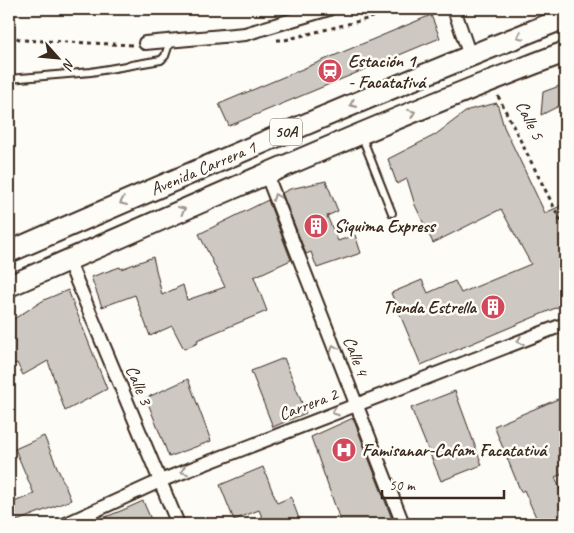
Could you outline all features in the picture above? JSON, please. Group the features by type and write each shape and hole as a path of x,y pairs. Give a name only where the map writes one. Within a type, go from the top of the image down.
{"main road":[{"name":"Avenida Carrera 1","path":"9,252 247,149 565,18"},
{"name":"Avenida Carrera 1","path":"9,286 266,172 490,80 565,52"}],"street":[{"path":"145,43 245,34 329,9"},
{"path":"454,9 470,56"},
{"name":"Calle 4","path":"266,172 402,524"},
{"name":"Calle 3","path":"68,260 178,524"},
{"name":"Carrera 2","path":"66,524 160,481 565,324"}],"lane":[{"path":"9,79 91,72 161,60 165,56 170,41"},
{"path":"361,134 392,213"}],"path":[{"name":"Calle 5","path":"490,80 565,229"}],"building":[{"name":"Estación 1 - Facatativá","path":"431,15 440,38 229,126 219,104"},
{"path":"565,84 565,103 541,115 543,92"},
{"path":"497,103 504,127 545,213 565,204 565,304 421,365 391,293 422,280 428,293 455,281 461,293 531,264 501,209 433,243 415,205 407,179 397,184 388,159 435,135 468,110"},
{"name":"Siquima Express","path":"326,181 338,211 327,216 338,241 355,235 361,253 317,268 311,252 306,254 282,193 290,189"},
{"path":"268,200 291,260 254,277 267,311 197,340 198,343 184,349 172,326 150,336 135,295 102,307 91,277 120,267 121,269 153,257 162,295 183,285 187,300 225,287 199,234"},
{"path":"68,290 107,389 65,411 48,361 23,375 17,363 9,366 9,341 14,339 9,329 9,322 44,300"},
{"path":"284,358 306,413 273,427 251,371"},
{"path":"188,379 211,441 169,457 146,398"},
{"path":"455,391 482,465 441,481 411,408"},
{"path":"565,396 565,473 555,477 565,500 565,524 539,524 524,490 521,492 494,426"},
{"path":"353,418 394,524 342,524 340,520 311,437"},
{"path":"44,436 71,500 9,524 9,504 34,494 15,449"},
{"path":"263,467 277,503 291,497 301,524 265,524 259,510 234,520 220,485"},
{"path":"143,501 153,524 88,524 123,510"}],"place":[{"name":"Estación 1 - Facatativá","path":"330,71"},
{"name":"Siquima Express","path":"316,226"},
{"name":"Tienda Estrella","path":"493,307"},
{"name":"Famisanar-Cafam Facatativá","path":"344,450"}]}
